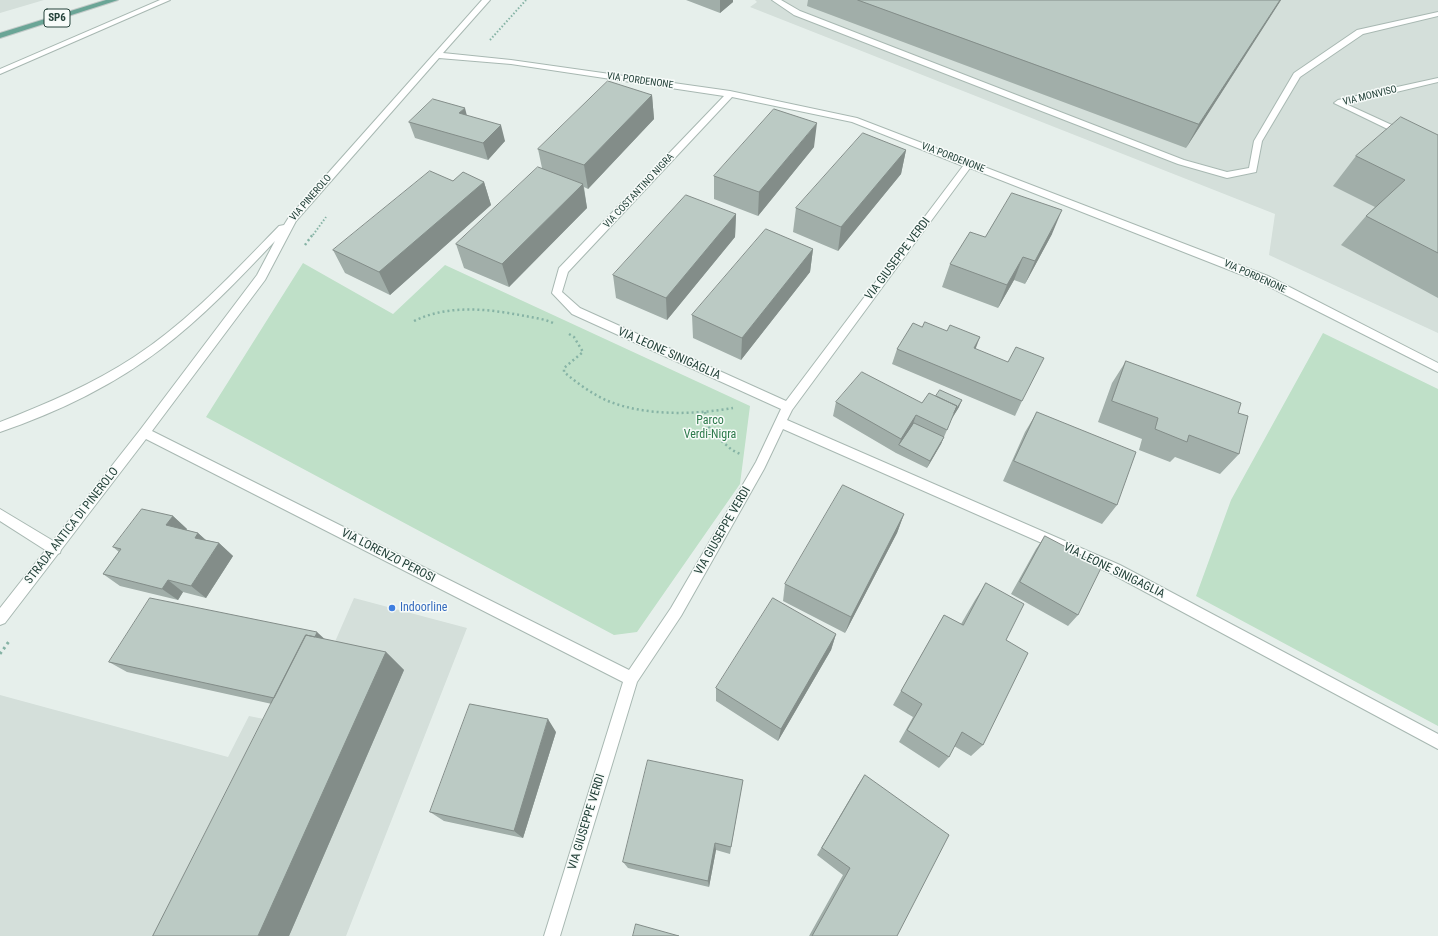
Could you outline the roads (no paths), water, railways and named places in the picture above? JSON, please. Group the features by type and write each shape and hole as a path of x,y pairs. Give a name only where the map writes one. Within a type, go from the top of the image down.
{"main road":[{"name":"SP6","path":"0,36 114,0"}],"street":[{"path":"0,72 166,0"},
{"name":"VIA PINEROLO","path":"144,433 261,277 292,219 486,0"},
{"path":"776,0 796,14 1181,162 1227,175 1253,170 1258,141 1297,75 1360,32 1438,14"},
{"name":"VIA PORDENONE","path":"437,55 511,62 730,94 854,120 1264,279 1438,368"},
{"name":"VIA MONVISO","path":"1410,136 1338,103 1438,80"},
{"name":"VIA COSTANTINO NIGRA","path":"556,292 563,271 730,94"},
{"name":"VIA GIUSEPPE VERDI","path":"552,936 631,679 676,612 760,465 788,407 969,164"},
{"path":"0,427 44,410 103,381 156,348 203,309 292,219"},
{"name":"VIA LEONE SINIGAGLIA","path":"556,292 576,312 788,407"},
{"name":"VIA LEONE SINIGAGLIA","path":"780,422 1116,569 1438,742"},
{"name":"STRADA ANTICA DI PINEROLO","path":"0,619 144,433"},
{"name":"VIA LORENZO PEROSI","path":"144,433 631,679"},
{"path":"0,514 55,548"}],"place":[{"name":"Indoorline","path":"392,608"}],"park label":[{"name":"Parco Verdi-Nigra","path":"710,428"}]}
